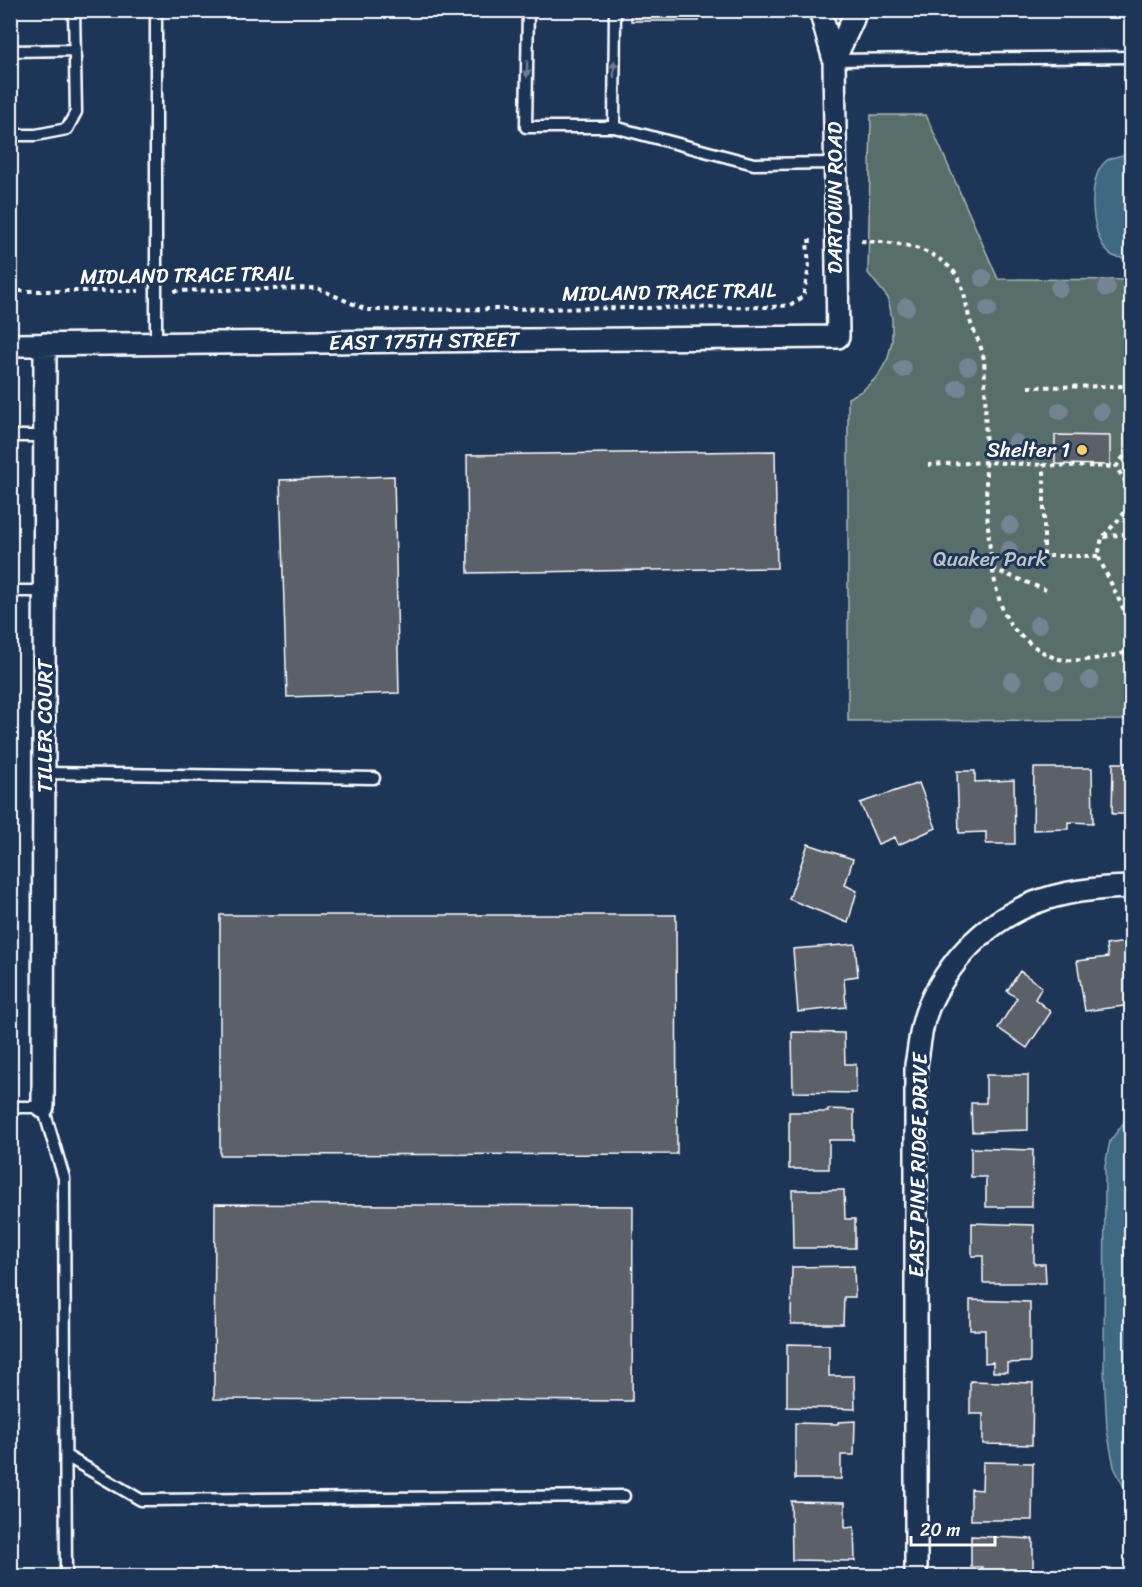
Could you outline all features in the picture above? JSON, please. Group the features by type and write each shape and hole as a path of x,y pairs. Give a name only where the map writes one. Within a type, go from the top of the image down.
{"street":[{"name":"DARTOWN ROAD","path":"820,10 834,60 834,241 838,337"},
{"name":"DARTOWN ROAD","path":"834,60 853,19 853,10"},
{"name":"EAST 175TH STREET","path":"10,345 838,337"},
{"name":"TILLER COURT","path":"43,1107 46,773 45,344"},
{"name":"EAST PINE RIDGE DRIVE","path":"916,1576 916,1065 924,1019 943,978 973,941 1011,912 1050,896 1098,888 1131,887"}],"lane":[{"path":"10,135 36,135 67,129 76,112 74,10"},
{"path":"156,10 156,343"},
{"path":"528,10 526,127 614,127 754,164 835,163"},
{"path":"614,127 615,10"},
{"path":"10,51 75,50"},
{"path":"834,60 1131,57"},
{"path":"10,436 45,436"},
{"path":"10,591 44,591"},
{"path":"46,773 374,778"},
{"path":"10,1107 43,1107 64,1178 66,1576"},
{"path":"66,1456 141,1500 624,1496"}],"path":[{"name":"MIDLAND TRACE TRAIL","path":"10,291 317,288 367,310 772,308 790,305 803,297 809,268 807,242 885,242 908,246 929,253 948,265 960,280 966,293 969,319 984,359 989,532 999,596 1013,628 1036,647 1058,658 1083,659 1131,651"},
{"path":"1028,387 1131,386"},
{"path":"1116,467 1124,456 1131,453"},
{"path":"928,465 986,462 1116,467"},
{"path":"1044,465 1044,556 1098,556"},
{"path":"1116,467 1128,485 1129,503 1119,521 1103,537 1098,556 1131,627"},
{"path":"1103,537 1131,533"},
{"path":"967,560 1046,590"}],"green space":[{"name":"Quaker Park","path":"871,115 926,115 998,279 1131,280 1131,720 848,721 848,398 862,391 878,376 888,358 892,341 892,318 888,298 868,273"}],"water":[{"path":"1132,154 1131,259 1113,256 1105,249 1095,225 1093,196 1099,170 1105,162 1114,157"},
{"path":"1131,1113 1131,1494 1124,1487 1114,1467 1107,1430 1104,1370 1105,1166 1110,1141"}],"building":[{"path":"631,10 699,10 699,21 631,21"},
{"name":"Shelter 1","path":"1055,435 1110,436 1110,465 1055,464"},
{"path":"775,451 777,568 468,573 467,455"},
{"path":"394,476 399,693 287,697 280,480"},
{"path":"1113,763 1132,763 1132,814 1112,814"},
{"path":"1034,768 1092,768 1093,823 1068,822 1068,829 1033,830"},
{"path":"957,771 975,771 975,782 1014,780 1015,844 986,844 986,832 959,833"},
{"path":"919,783 936,828 898,845 895,837 878,844 860,803"},
{"path":"808,844 853,859 845,885 857,891 848,923 789,899"},
{"path":"220,915 676,915 677,1154 220,1155"},
{"path":"1132,941 1132,1005 1085,1011 1077,961 1108,957 1106,945"},
{"path":"855,944 858,976 844,978 846,1007 798,1012 793,949"},
{"path":"1020,971 1042,987 1035,999 1051,1012 1027,1048 998,1028 1017,998 1007,991"},
{"path":"792,1032 844,1033 845,1064 856,1064 856,1093 793,1092"},
{"path":"986,1075 1028,1075 1028,1130 972,1132 971,1103 986,1103"},
{"path":"828,1109 854,1110 854,1140 829,1140 829,1169 789,1169 789,1112 828,1112"},
{"path":"971,1148 1033,1150 1032,1207 986,1207 986,1177 971,1177"},
{"path":"792,1190 844,1190 845,1219 855,1219 855,1248 793,1248"},
{"path":"215,1204 633,1206 632,1401 214,1399"},
{"path":"972,1223 1034,1225 1034,1264 1045,1264 1046,1283 983,1283 983,1256 972,1256"},
{"path":"854,1266 855,1297 844,1297 843,1324 791,1324 792,1267"},
{"path":"970,1300 1030,1302 1030,1362 1007,1363 1007,1372 993,1372 993,1362 985,1363 985,1330 970,1330"},
{"path":"787,1344 829,1345 829,1376 854,1376 855,1409 787,1407"},
{"path":"970,1381 1033,1383 1032,1445 983,1444 983,1414 970,1414"},
{"path":"855,1421 854,1455 841,1455 841,1479 795,1479 795,1423 838,1424 838,1422"},
{"path":"983,1462 1033,1463 1032,1520 971,1520 971,1489 982,1490"},
{"path":"791,1501 845,1502 845,1528 854,1527 855,1561 792,1560"},
{"path":"971,1536 1033,1539 1033,1576 982,1576 982,1567 971,1567"}],"place":[{"name":"Shelter 1","path":"1082,450"}]}
